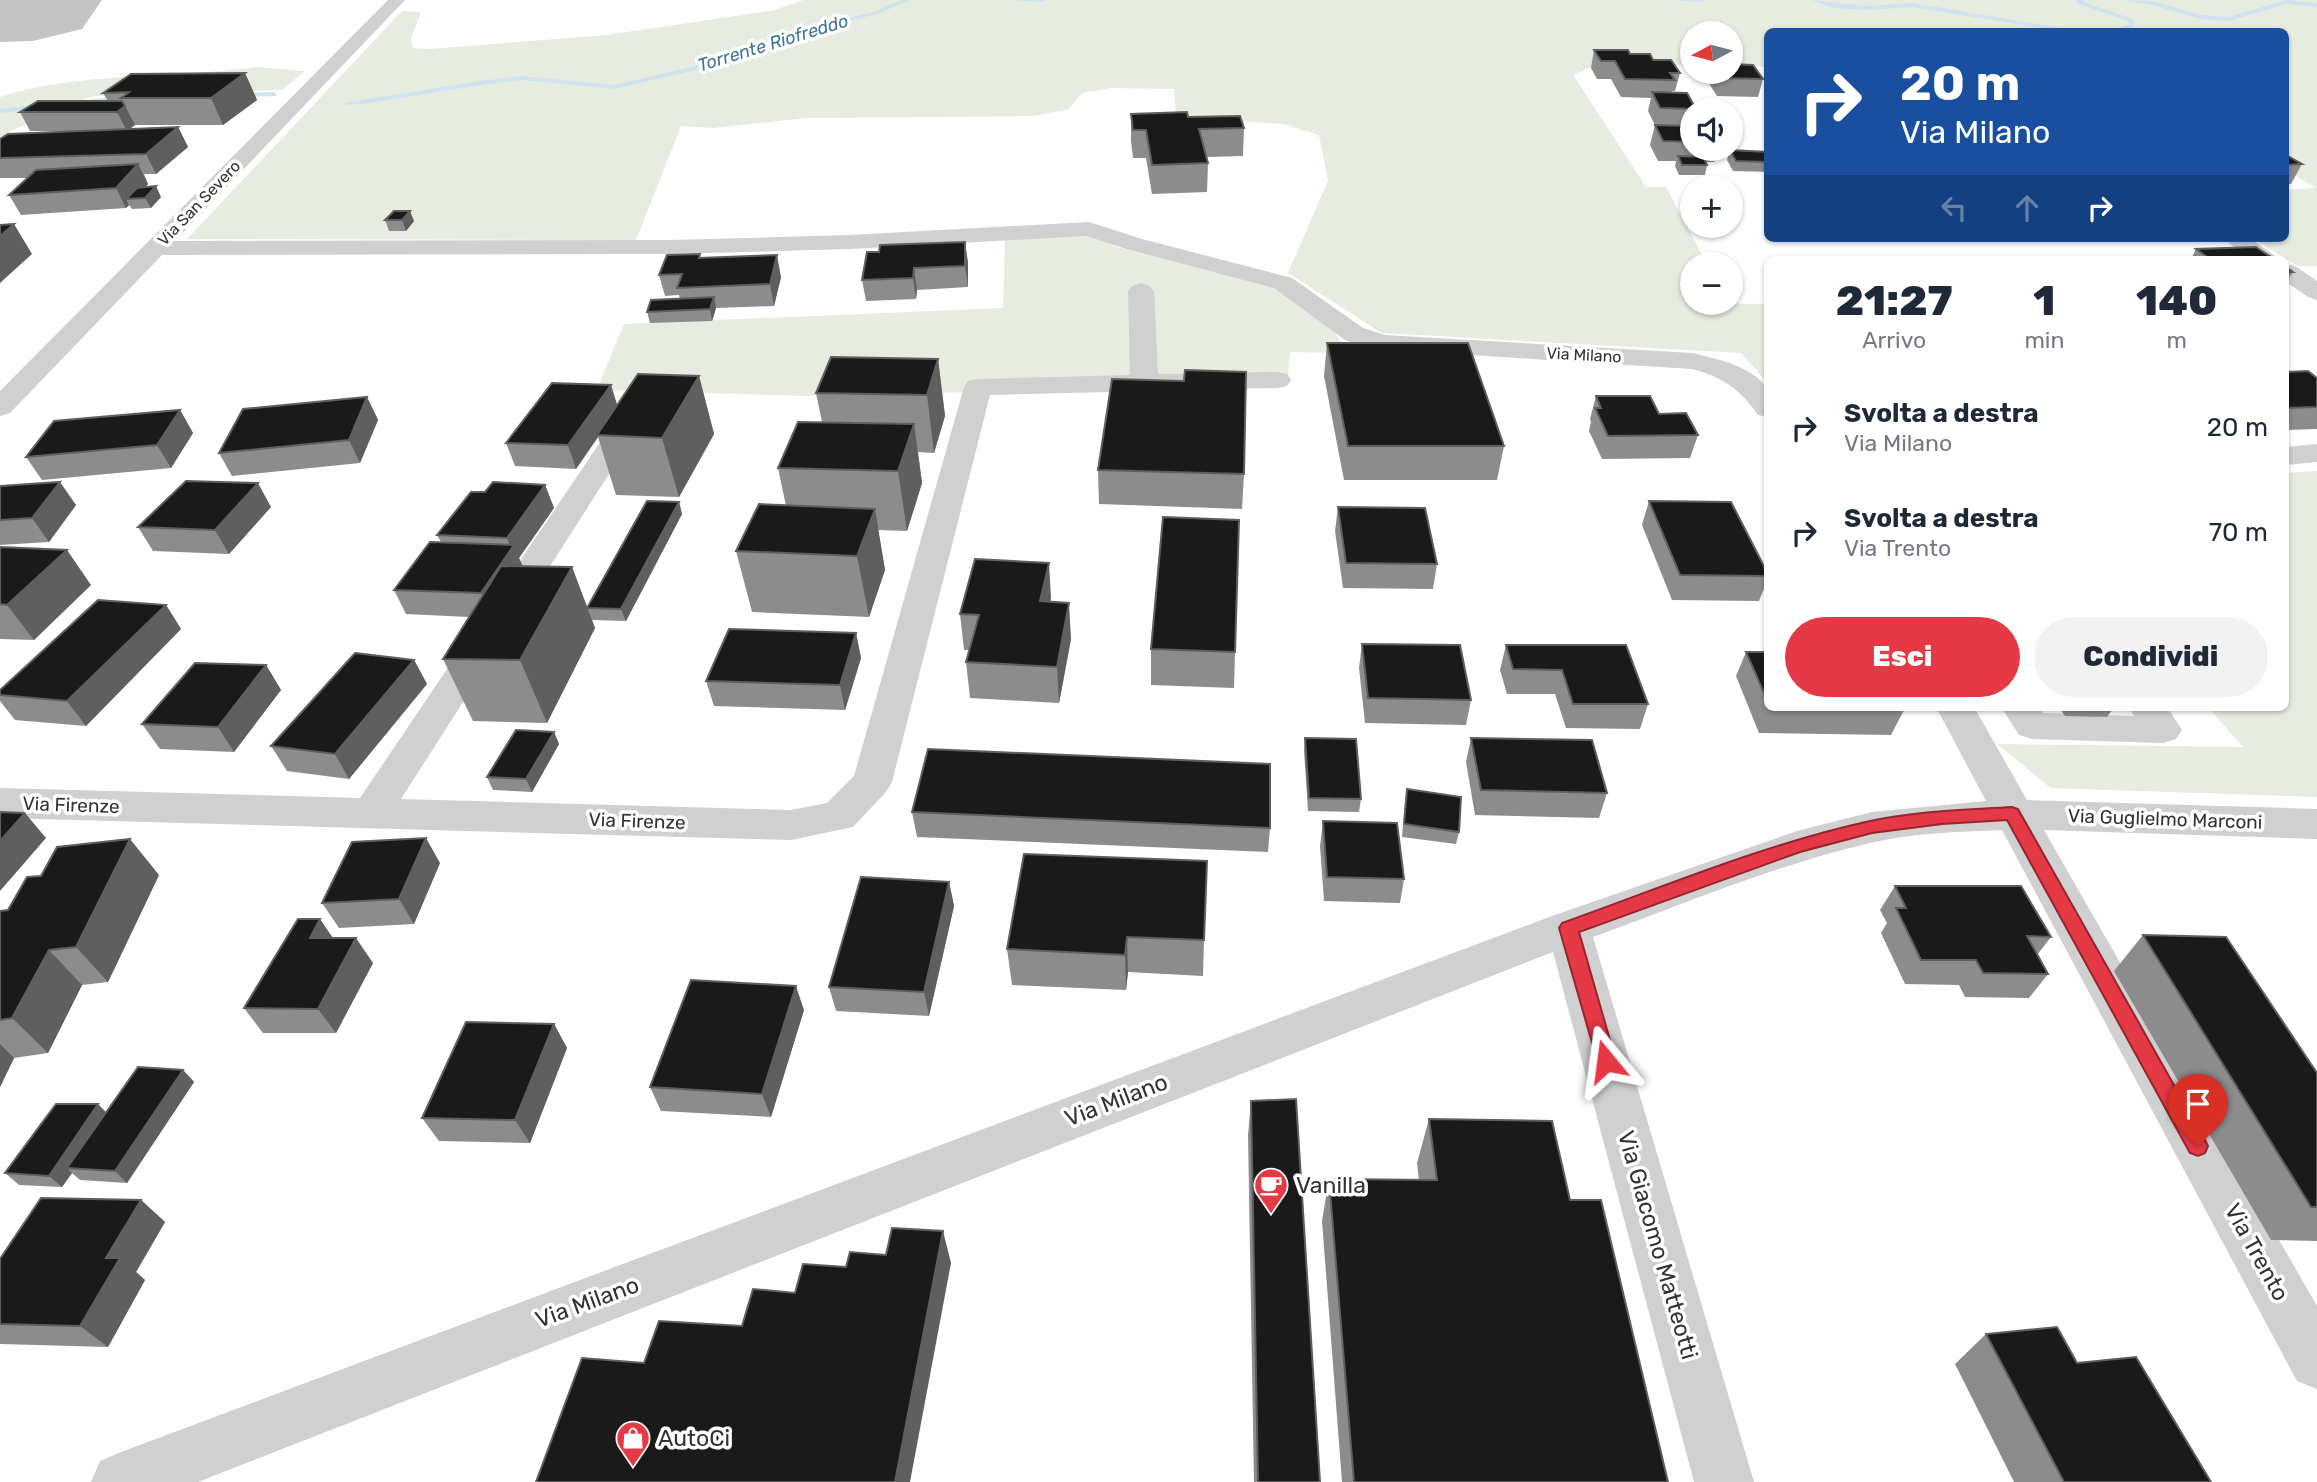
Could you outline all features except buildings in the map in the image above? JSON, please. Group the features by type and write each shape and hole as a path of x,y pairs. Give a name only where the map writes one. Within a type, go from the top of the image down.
{"street":[{"name":"Via San Severo","path":"0,407 397,0"},
{"name":"Via Milano","path":"155,248 671,247 849,242 1089,229 1134,244 1283,283 1354,334 1383,343 1692,361 1735,372 1756,390 1764,403"},
{"path":"2240,242 2262,256"},
{"path":"2289,273 2317,292"},
{"path":"1141,291 1144,383 1277,380"},
{"name":"Via Firenze","path":"0,803 791,825 839,816 872,782 978,387 1144,383"},
{"path":"371,814 619,435"},
{"path":"2289,456 2317,453"},
{"path":"1957,711 2012,814"},
{"path":"2023,711 2032,726 2163,730 2150,711"},
{"name":"Via Milano","path":"121,1482 1569,928 1797,847 1872,827 1942,818 2012,814"},
{"name":"Via Guglielmo Marconi","path":"2012,814 2317,824"},
{"name":"Via Trento","path":"2012,814 2317,1361"},
{"name":"Via Giacomo Matteotti","path":"1569,928 1724,1482"}],"shaded area":[{"path":"803,0 2317,0 2317,266 2298,266 2289,261 2289,256 2282,256 2259,242 2289,242 2289,190 2316,188 2289,172 2289,28 1764,28 1764,67 1743,66 1743,21 1680,21 1680,65 1614,63 1598,65 1574,76 1646,187 1666,187 1680,213 1680,238 1693,238 1701,252 1680,252 1680,315 1743,315 1743,304 1764,304 1764,379 1741,353 1382,333 1288,273 1328,181 1319,135 1284,124 1176,118 1174,89 1112,88 1082,93 1069,109 1034,116 805,118 713,128 681,126 636,240 187,239 402,11 421,12 411,39 413,48 607,35 775,10"},
{"path":"256,67 305,71 282,90 94,96 51,111 0,137 0,97 95,79"},
{"path":"1096,236 1117,247 1280,289 1332,327 1347,353 1290,352 1287,384 806,396 597,390 624,324 1003,308 1005,239"},
{"path":"2317,471 2317,797 2051,788 1997,744 2243,747 2212,711 2289,711 2289,473"}],"waterway":[{"name":"Torrente Riofreddo","path":"348,103 523,78 614,87 732,60 785,44 837,22 876,13 906,0"},
{"name":"Torrente Riofreddo","path":"1011,0 1043,0"},
{"name":"Torrente Riofreddo","path":"1675,0 1702,0"},
{"name":"Torrente Riofreddo","path":"1814,0 1833,6 1866,8 1913,5 2057,28"},
{"name":"Torrente Riofreddo","path":"2081,0 2078,2 2131,20 2132,25 2126,28"},
{"name":"Torrente Riofreddo","path":"2125,0 2152,3 2201,17 2229,19 2286,2 2317,5"},
{"name":"Torrente Riofreddo","path":"235,95 274,94"},
{"name":"Torrente Riofreddo","path":"0,111 124,98"}],"runway":[{"path":"0,1 33,0"}],"place":[{"name":"Vanilla","path":"1271,1215"},
{"name":"AutoCi","path":"633,1468"}],"route":[{"path":"1606,1061 1569,928 1797,847 1872,827 1942,818 2012,814 2198,1146"}]}
